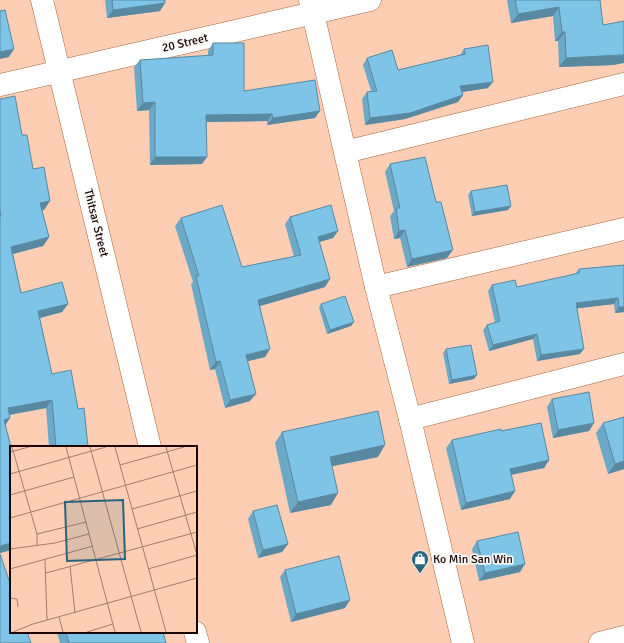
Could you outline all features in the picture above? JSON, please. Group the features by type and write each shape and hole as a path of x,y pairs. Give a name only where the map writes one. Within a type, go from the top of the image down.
{"street":[{"name":"Thitsar Street","path":"42,0 150,446"},
{"name":"20 Street","path":"0,85 59,72 311,7 370,0"},
{"path":"311,7 376,287 410,419 464,643"},
{"path":"345,152 624,84"},
{"path":"376,287 624,229"},
{"path":"410,419 624,364"},
{"path":"195,633 198,643"},
{"path":"600,643 624,637"}],"building":[{"path":"112,0 165,0 165,3 113,10"},
{"path":"515,0 600,0 603,25 624,21 624,55 566,58 565,32 562,32 559,7 518,14"},
{"path":"5,10 14,49 0,52 0,11"},
{"path":"213,43 244,43 244,91 315,80 320,111 273,118 272,114 206,115 207,157 155,157 155,102 143,103 140,60 213,55"},
{"path":"488,45 493,82 460,86 463,95 410,113 370,118 367,92 377,91 367,58 392,50 398,70 465,54 464,49"},
{"path":"15,96 22,135 27,135 33,169 44,167 50,201 40,203 49,237 11,247 21,293 62,282 68,304 38,311 52,374 71,370 78,409 84,408 88,446 56,446 52,400 8,408 10,418 4,420 11,446 10,543 0,546 1,216 0,99"},
{"path":"425,157 436,202 441,202 453,250 412,259 405,230 399,231 396,208 400,208 390,164"},
{"path":"507,185 511,206 475,212 471,191"},
{"path":"222,205 242,267 301,255 290,217 331,205 338,231 318,237 330,279 258,300 270,349 246,355 256,394 230,400 220,361 216,362 196,276 199,276 181,218"},
{"path":"624,265 624,307 619,307 618,298 576,303 584,349 541,355 537,334 493,345 487,325 500,321 492,285 515,280 517,287 579,273 579,269"},
{"path":"345,296 354,322 330,330 321,304"},
{"path":"471,345 477,375 452,380 446,349"},
{"path":"589,392 594,423 558,430 552,399"},
{"path":"378,411 385,445 330,457 338,493 298,502 282,432"},
{"path":"624,417 624,461 615,464 603,423"},
{"path":"541,423 549,460 510,469 515,491 466,503 452,440 501,429 501,431"},
{"path":"277,505 288,544 263,550 253,511"},
{"path":"518,532 525,564 485,573 477,541"},
{"path":"0,554 10,583 10,633 27,633 31,643 0,643"},
{"path":"339,556 350,600 296,614 285,570"},
{"path":"66,633 163,633 166,643 69,643"}],"place":[{"name":"Ko Min San Win","path":"420,574"}]}
